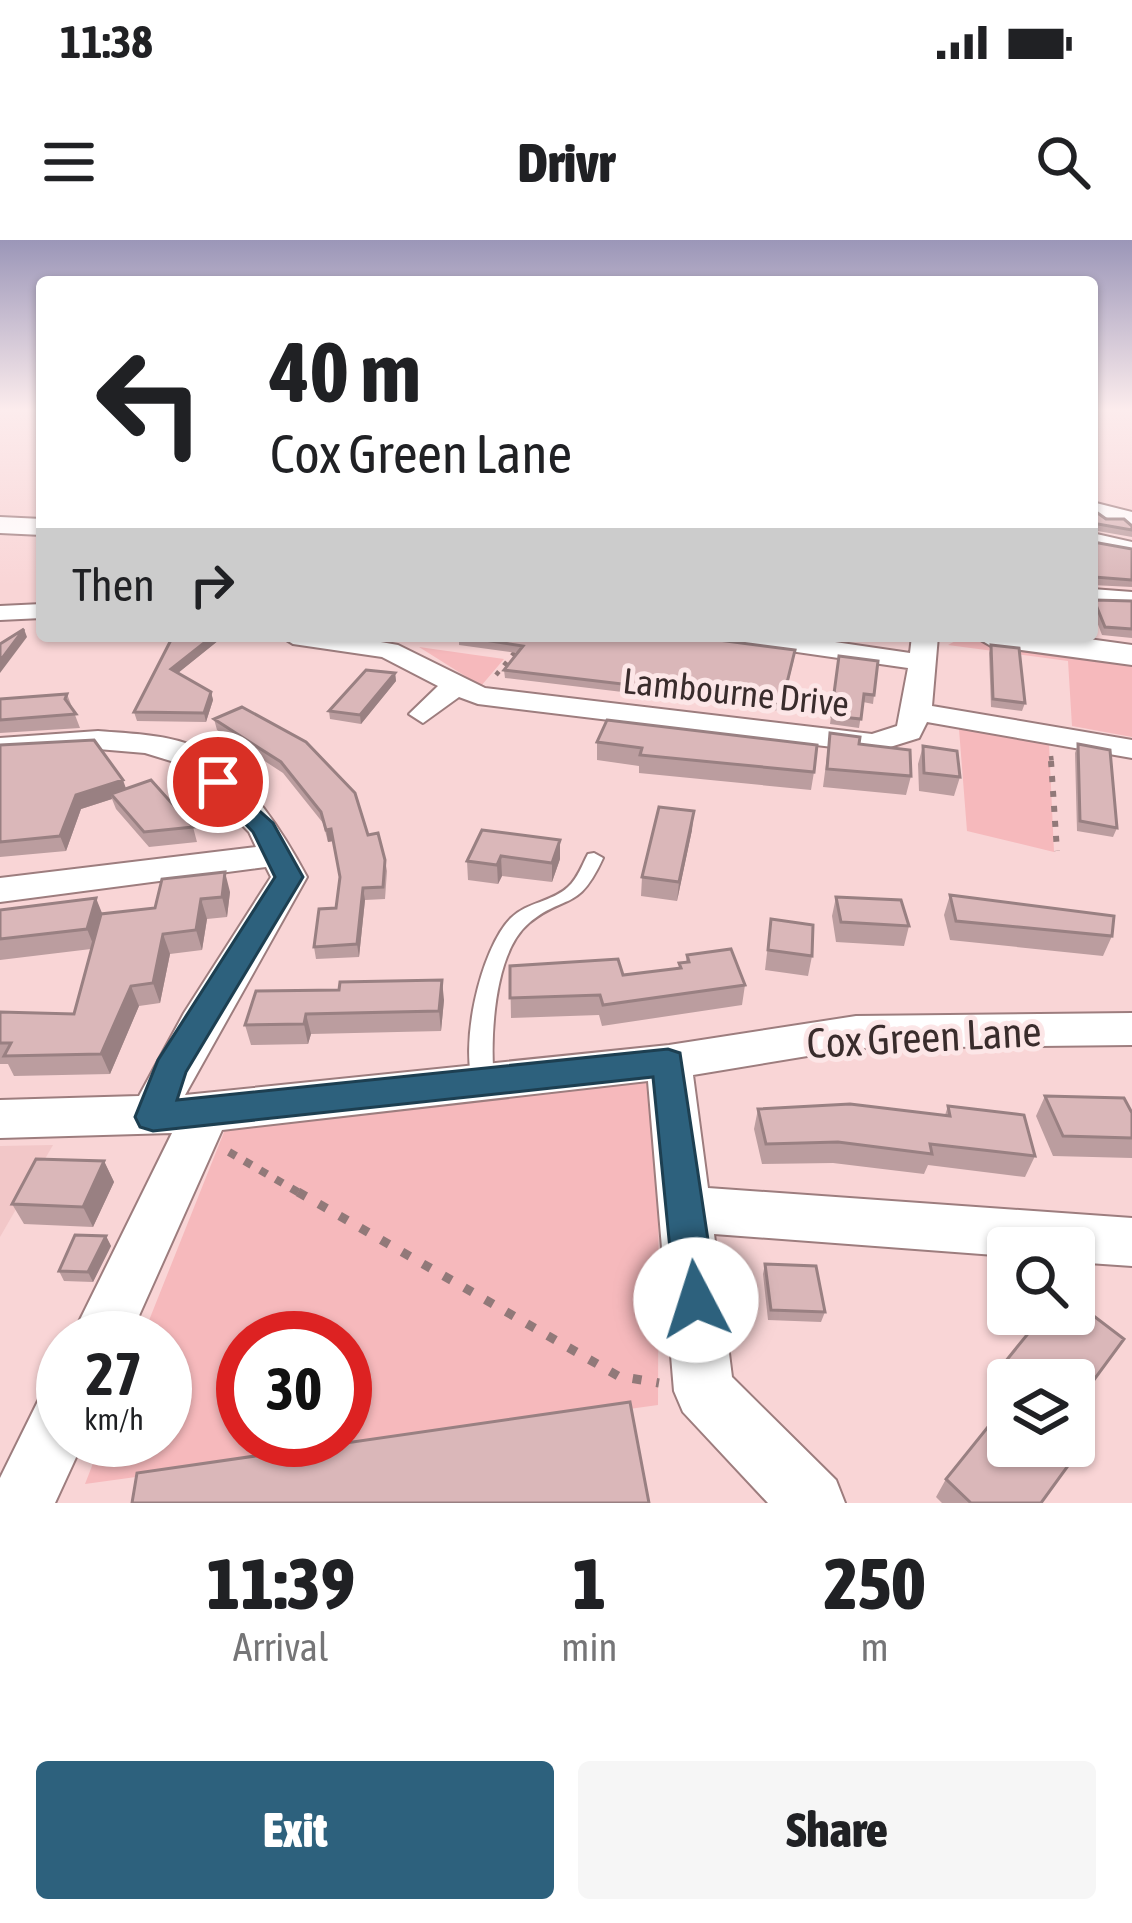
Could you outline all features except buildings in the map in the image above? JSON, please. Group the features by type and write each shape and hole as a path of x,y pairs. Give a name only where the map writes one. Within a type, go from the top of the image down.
{"street":[{"path":"1098,510 1132,518"},
{"path":"0,525 36,527"},
{"path":"1098,540 1132,548"},
{"path":"1098,596 1132,599"},
{"path":"0,613 36,610"},
{"path":"825,642 923,649 917,712 1132,749"},
{"path":"1033,642 1132,656"},
{"name":"Lambourne Drive","path":"399,643 468,692 874,743 909,732 917,712"},
{"path":"423,715 438,696 468,692"},
{"path":"0,747 98,740 147,744 195,758 264,829 289,877 258,935 170,1069 153,1117"},
{"path":"0,890 279,855"},
{"name":"Cox Green Lane","path":"0,1118 206,1113 668,1062 856,1032 1132,1029"},
{"path":"668,1062 688,1209 704,1391 807,1501"},
{"path":"113,1311 206,1113"},
{"path":"688,1209 1132,1242"},
{"path":"22,1503 39,1467"}],"lane":[{"path":"483,1083 478,1053 496,960 515,924 577,893 595,859"}],"path":[{"path":"468,692 522,642"},
{"path":"1049,734 1058,851"},
{"path":"206,1113 230,1155 617,1376 704,1391"}],"shaded area":[{"path":"983,642 1132,661 1132,737 1072,726 1068,661 948,645"},
{"path":"419,647 504,659 481,686"},
{"path":"959,729 1049,743 1054,852 967,831"},
{"path":"659,1077 658,1405 372,1444 372,1311 216,1311 216,1466 85,1484 92,1467 192,1467 192,1311 153,1311 228,1122"},
{"path":"53,1145 0,1237 0,1146"}],"route":[{"path":"218,782 264,829 289,877 258,935 170,1069 153,1117 668,1062 696,1300"}]}
